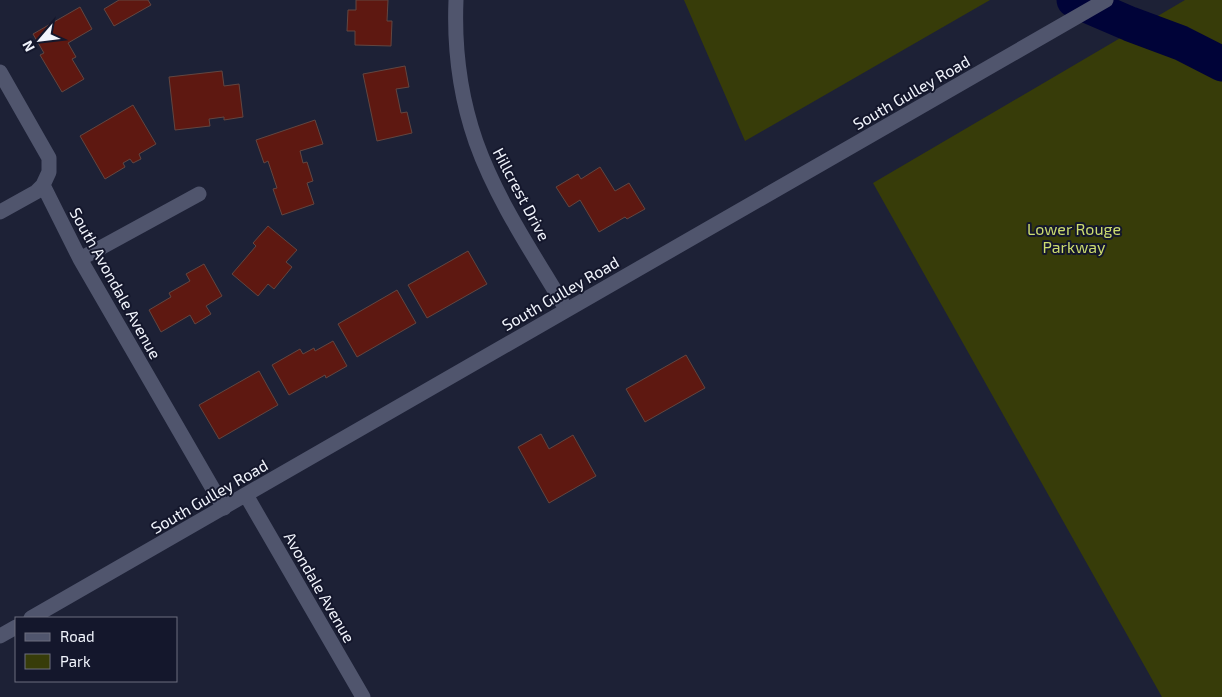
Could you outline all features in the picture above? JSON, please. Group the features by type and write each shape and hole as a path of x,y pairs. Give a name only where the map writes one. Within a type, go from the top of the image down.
{"street":[{"name":"Hillcrest Drive","path":"456,0 456,49 463,96 476,142 504,202 566,309"},
{"name":"South Gulley Road","path":"33,617 1106,0"},
{"path":"0,72 49,158 49,172 43,185 36,192 0,212"},
{"name":"South Avondale Avenue","path":"43,185 80,260 224,508"},
{"path":"80,260 199,194"},
{"name":"Avondale Avenue","path":"246,495 363,697"},
{"path":"0,636 15,628"}],"green space":[{"path":"684,0 990,0 745,141"},
{"name":"Lower Rouge Parkway","path":"1185,0 1222,0 1222,697 1162,697 873,183"}],"building":[{"path":"119,0 148,0 151,5 114,26 104,9"},
{"path":"356,0 388,0 387,21 392,21 391,46 355,45 355,31 347,31 348,10 356,10"},
{"path":"80,7 92,29 68,43 76,57 72,59 84,79 62,92 40,55 44,53 33,34"},
{"path":"405,66 409,87 396,89 401,113 407,112 412,133 377,141 363,74"},
{"path":"222,71 224,86 239,84 243,117 224,120 224,117 209,119 210,126 175,130 169,77"},
{"path":"133,105 156,144 139,154 141,159 133,163 130,159 123,163 125,167 105,179 80,136"},
{"path":"315,120 323,144 300,151 303,163 307,162 313,181 307,183 314,204 282,215 273,189 277,188 268,161 264,163 256,140"},
{"path":"600,167 615,191 629,183 645,209 627,219 625,217 599,232 580,200 569,207 556,187 578,174 581,179"},
{"path":"268,226 297,250 286,262 292,267 274,289 268,284 258,296 232,274 256,246 253,243"},
{"path":"468,251 487,284 427,318 408,285"},
{"path":"204,264 222,296 206,306 211,314 195,324 190,315 161,332 149,310 171,297 169,293 190,281 186,274"},
{"path":"397,290 416,323 357,357 338,324"},
{"path":"333,341 347,366 326,378 325,375 289,395 272,365 300,349 303,354 314,348 315,351"},
{"path":"686,355 705,388 645,422 626,389"},
{"path":"259,371 278,405 219,439 199,405"},
{"path":"541,434 549,449 573,435 596,476 549,503 518,447"}],"waterway":[{"path":"1074,0 1181,43 1222,64"}]}
